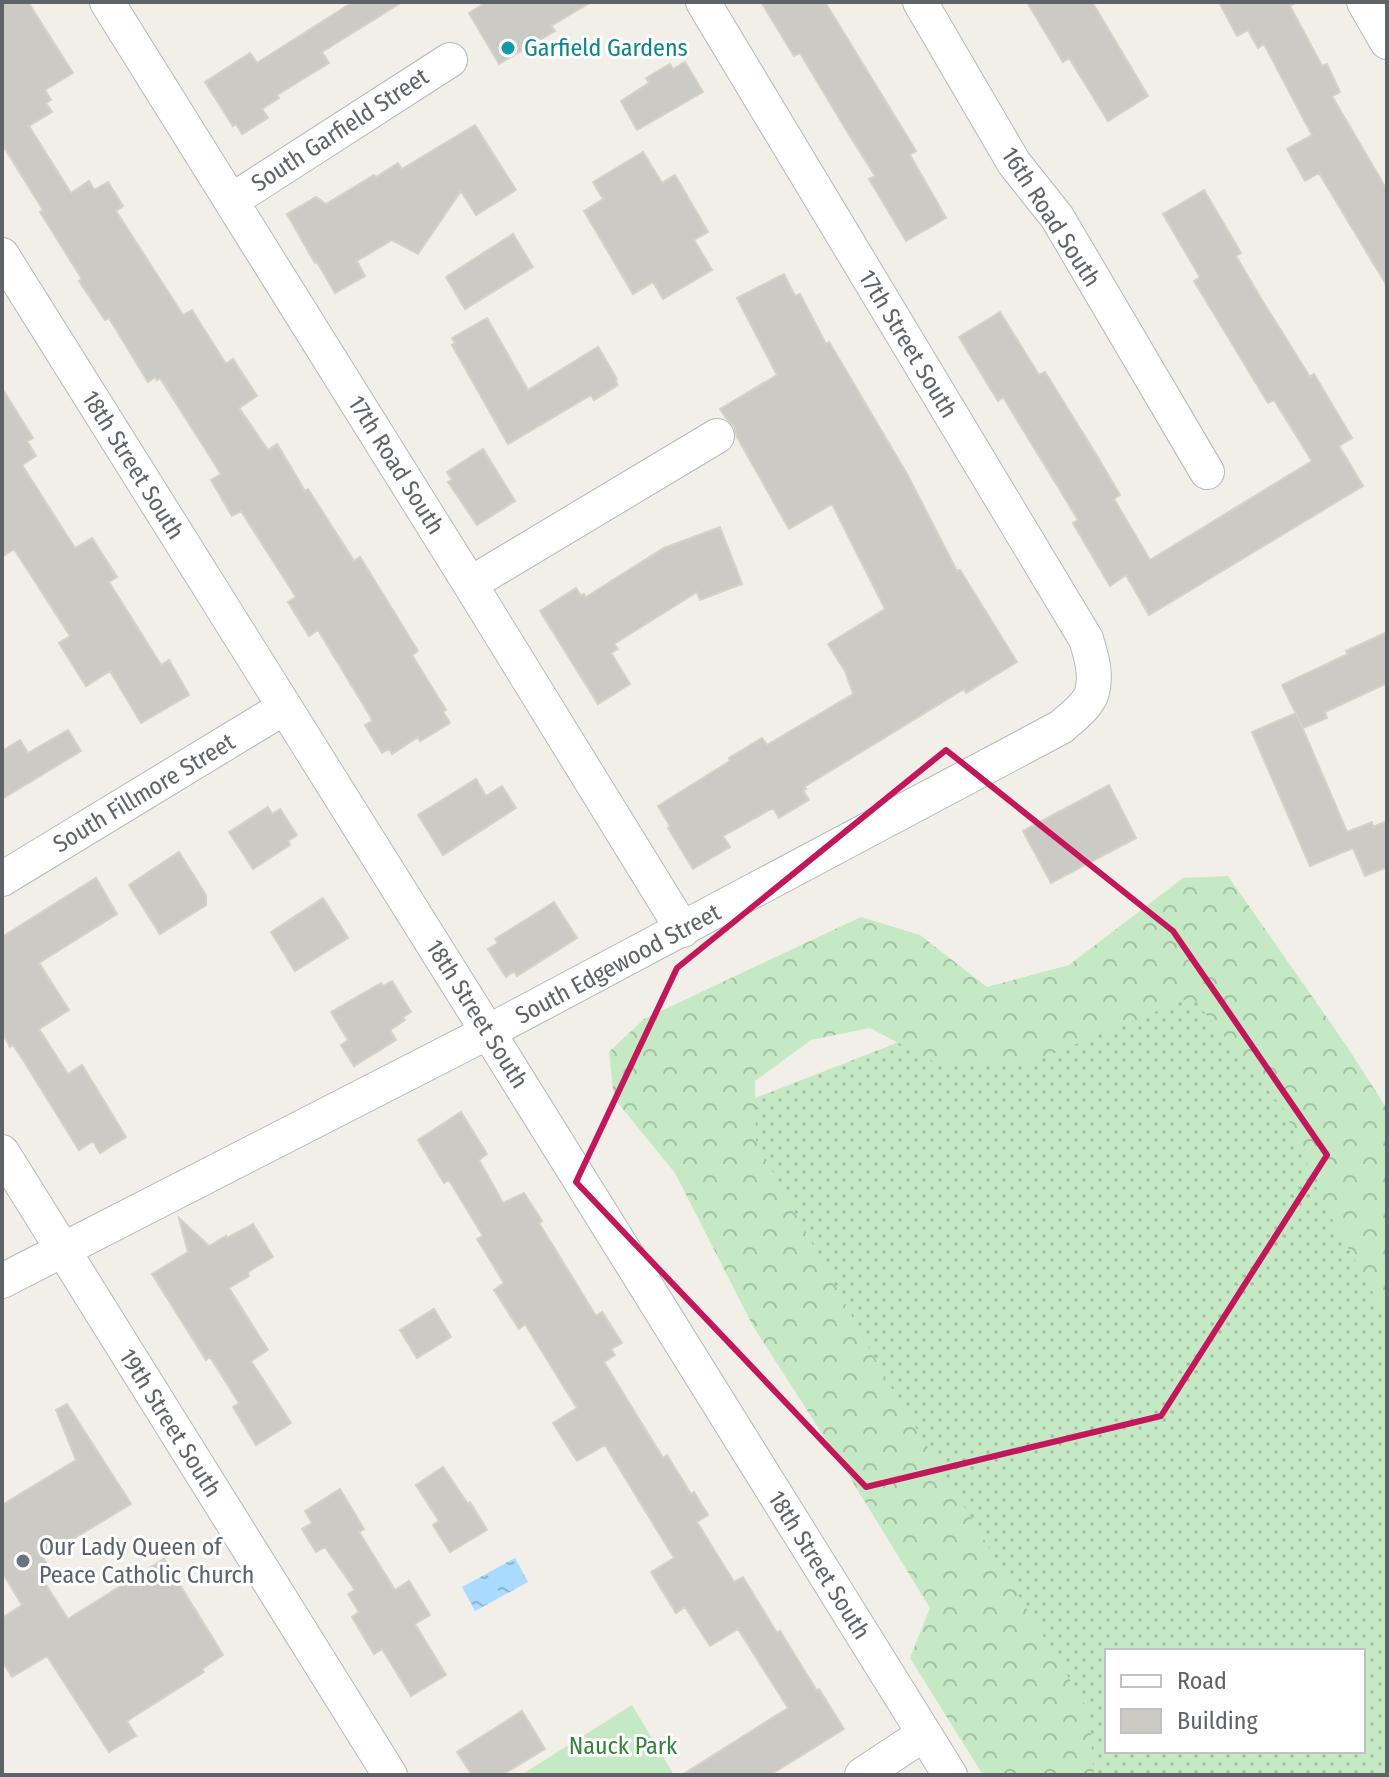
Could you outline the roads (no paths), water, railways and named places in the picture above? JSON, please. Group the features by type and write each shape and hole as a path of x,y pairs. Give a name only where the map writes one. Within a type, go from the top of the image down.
{"street":[{"name":"17th Road South","path":"107,2 683,930"},
{"name":"17th Street South","path":"703,2 1086,639 1093,664 1092,693"},
{"name":"16th Road South","path":"920,2 1014,163 1057,217 1207,472"},
{"path":"1364,2 1387,42"},
{"name":"South Garfield Street","path":"231,201 450,60"},
{"name":"18th Street South","path":"2,255 950,1775"},
{"path":"470,584 717,436"},
{"name":"South Edgewood Street","path":"2,1281 683,930 1061,727 1092,693"},
{"name":"South Fillmore Street","path":"2,879 285,707"},
{"name":"19th Street South","path":"2,1152 390,1775"},
{"path":"862,1775 924,1734"}],"water":[{"path":"515,1558 528,1582 475,1611 462,1587"}],"place":[{"name":"Garfield Gardens","path":"508,48"},
{"name":"Our Lady Queen of Peace Catholic Church","path":"23,1561"}],"park label":[{"name":"Nauck Park","path":"623,1746"}]}
